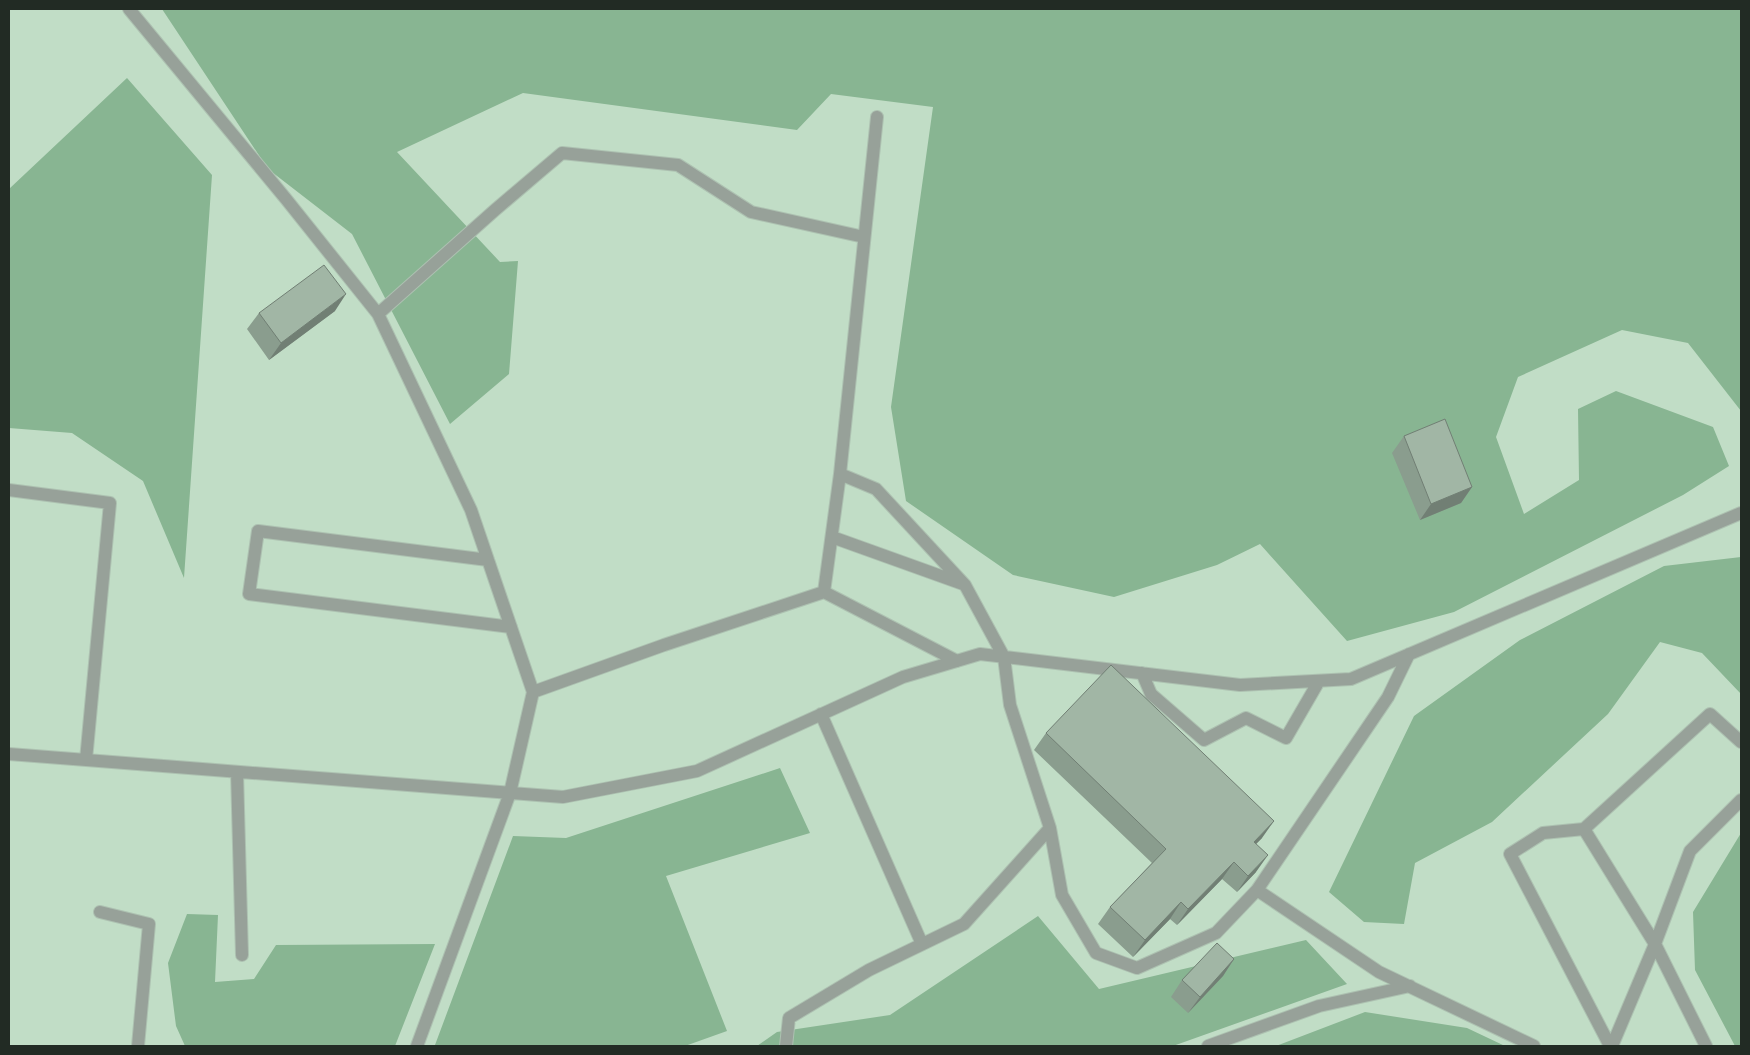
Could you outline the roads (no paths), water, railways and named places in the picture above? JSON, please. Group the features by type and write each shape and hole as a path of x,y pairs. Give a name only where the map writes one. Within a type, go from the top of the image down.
{"lane":[{"path":"129,9 378,314 471,510 533,692 510,793 417,1046"},
{"path":"824,592 840,474 877,117"},
{"path":"378,314 494,210 562,153 678,165 751,212 864,237"},
{"path":"840,474 876,490 965,585 1004,657 1010,705 1050,828 1062,895 1096,953 1137,968 1216,933 1256,890 1388,697 1409,654"},
{"path":"9,490 110,503 86,760"},
{"path":"9,754 563,797 697,771 903,677 980,654 1240,685 1351,679 1741,513"},
{"path":"488,560 258,531 249,594 511,627"},
{"path":"832,537 965,585"},
{"path":"533,692 664,645 824,592 957,661"},
{"path":"1142,673 1152,694 1204,740 1246,718 1286,738 1319,681"},
{"path":"821,714 922,944"},
{"path":"1611,1046 1510,854 1543,833 1584,829 1710,714 1741,742"},
{"path":"237,772 242,955"},
{"path":"1611,1046 1655,944 1690,851 1741,800"},
{"path":"786,1046 789,1018 869,970 964,924 1050,828"},
{"path":"1584,829 1655,944 1706,1046"},
{"path":"1256,890 1379,972 1534,1046"},
{"path":"100,912 149,924 138,1046"},
{"path":"1208,1046 1319,1006 1410,986"}]}
